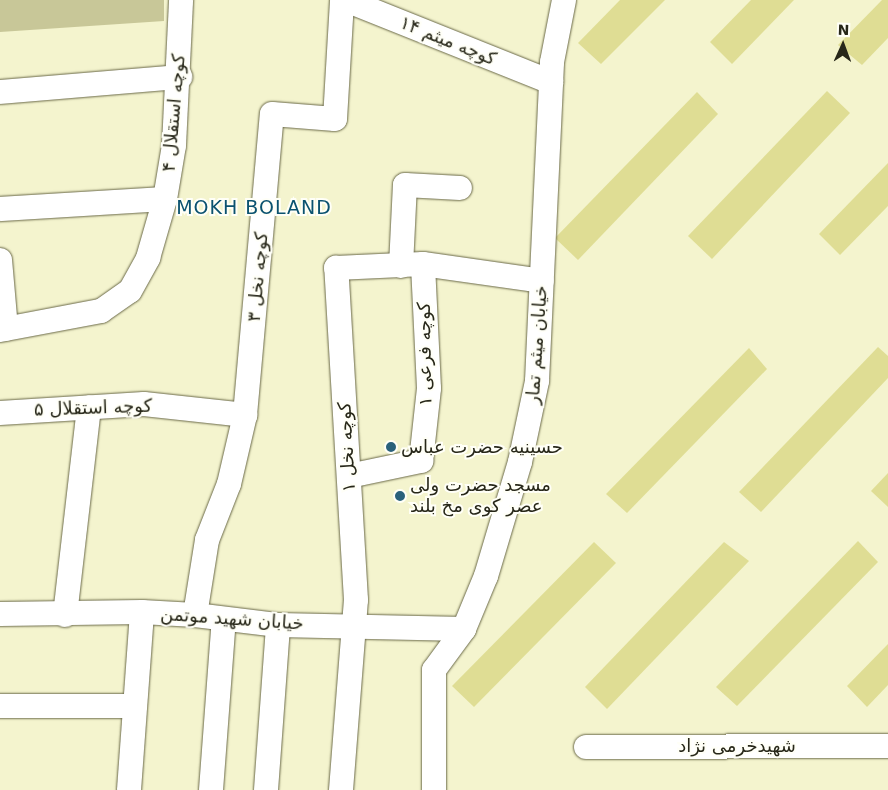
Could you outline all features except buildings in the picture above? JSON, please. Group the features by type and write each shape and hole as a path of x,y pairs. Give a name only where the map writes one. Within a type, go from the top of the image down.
{"street":[{"name":"کوچه استقلال ۴","path":"3,330 101,310 130,291 148,258 165,199 174,145 180,77 181,0"},
{"name":"کوچه میثم ۱۴","path":"344,0 551,82"},
{"name":"کوچه نخل ۳","path":"195,615 207,540 228,484 245,415 272,114 335,118 344,0"},
{"name":"خیابان میثم تمار","path":"434,790 434,670 464,629 503,523 530,421 538,381 551,82 564,0"},
{"path":"0,92 180,77"},
{"path":"460,188 405,184 412,265 542,281"},
{"path":"0,209 165,199"},
{"path":"0,260 3,330"},
{"name":"کوچه نخل ۱","path":"341,790 356,600 336,268 412,265"},
{"name":"کوچه فرعی ۱","path":"349,476 421,461 429,388 412,265"},
{"name":"کوچه استقلال ۵","path":"0,413 144,404 245,415"},
{"path":"65,615 90,407"},
{"path":"129,790 142,612"},
{"name":"خیابان شهید موتمن","path":"0,614 65,615 142,612 195,615 278,625 464,629"},
{"path":"211,790 224,619"},
{"path":"266,790 278,625"},
{"path":"0,706 135,706"},
{"name":"شهیدخرمی نژاد","path":"586,747 888,746"}],"shaded area":[{"path":"0,0 164,0 164,21 0,32"}],"place":[{"name":"حسینیه حضرت عباس","path":"391,447"},
{"name":"مسجد حضرت ولی عصر کوی مخ بلند","path":"400,496"}],"district":[{"name":"MOKH BOLAND","path":"254,208"}]}
